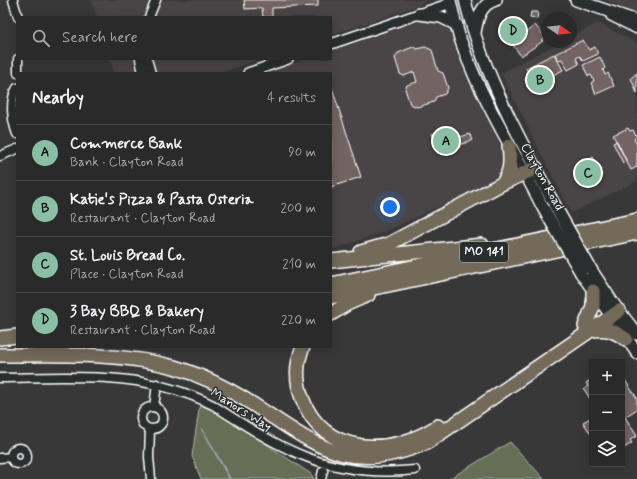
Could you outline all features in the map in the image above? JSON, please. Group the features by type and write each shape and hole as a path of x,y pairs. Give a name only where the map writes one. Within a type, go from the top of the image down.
{"highway":[{"path":"504,183 510,173 511,159 509,146"},
{"path":"332,261 389,244 504,183 530,171"},
{"name":"MO 141","path":"332,284 637,220"},
{"path":"332,261 579,233"},
{"name":"MO 141","path":"332,297 637,233"},
{"path":"332,313 361,298 410,281"},
{"path":"589,328 593,306 593,291"},
{"path":"0,355 124,358 175,368 214,382 233,392 320,447 351,456 367,457 395,454 428,442 613,311"},
{"path":"303,348 298,365 298,379 300,391 310,415 319,426 342,441 372,447 387,446 411,439 436,427 589,328 605,328 631,337"},
{"path":"0,338 16,336"},
{"path":"0,342 16,342"},
{"path":"24,355 82,348"}],"main road":[{"name":"Clayton Road","path":"466,0 475,36 507,110 542,206 593,291 613,311"},
{"path":"475,36 479,14 487,5 496,0"},
{"path":"576,0 637,21"},
{"name":"Clayton Road","path":"454,1 457,26 474,74 509,146 530,171 554,204 613,311 631,337 637,353"},
{"path":"419,14 441,17 457,26"}],"street":[{"path":"14,0 18,16"},
{"path":"149,16 156,0"},
{"path":"332,44 454,1"},
{"path":"589,5 637,29"},
{"path":"18,60 18,72"},
{"path":"140,60 143,72"},
{"path":"147,60 151,72"},
{"path":"251,72 285,60"},
{"path":"16,89 14,92 12,114 16,130"},
{"path":"0,156 16,149"},
{"name":"Manors Way","path":"0,378 108,376 157,384 199,398 213,405 322,475 370,478 384,477 415,470"},
{"path":"154,407 157,384"},
{"path":"150,429 144,424 142,417 144,411 154,407"},
{"path":"150,429 158,427 163,421 162,413 154,407"},
{"path":"150,429 149,457 151,479"},
{"path":"0,458 11,456"}],"shaded area":[{"path":"91,0 426,0 420,5 332,35 332,16 97,16"},
{"path":"606,0 637,0 637,15"},
{"path":"422,20 436,20 450,28 473,86 493,127 506,162 500,176 468,193 388,230 332,250 332,72 269,72 304,60 332,60 332,51"},
{"path":"598,23 637,43 637,181 571,213 501,73 549,48 577,48 577,34"},
{"path":"110,60 258,60 223,72 114,72"}],"green space":[{"path":"200,403 222,415 311,474 314,479 201,479 192,456"},
{"path":"510,442 544,479 449,479"}],"building":[{"path":"244,0 318,0 318,6 272,8 272,16 263,16 262,8 245,9"},
{"path":"531,12 538,12 537,19 530,18"},
{"path":"510,23 522,36 516,41 504,27"},
{"path":"535,25 541,32 541,42 521,56 512,44"},
{"path":"583,40 589,50 595,47 598,54 583,61 580,56 576,58 579,64 568,70 562,59 558,60 555,54 567,48 577,48 577,43"},
{"path":"413,47 417,49 425,47 432,50 438,71 443,73 448,88 445,94 436,97 434,102 417,107 410,104 405,89 407,85 417,82 414,72 404,76 400,74 395,58 398,53"},
{"path":"554,54 563,70 551,76 548,72 544,74 547,80 536,86 534,83 528,85 525,79 530,76 526,68"},
{"path":"600,57 605,68 603,70 605,75 608,73 614,86 596,94 591,83 594,81 591,75 588,76 583,65"},
{"path":"637,73 637,93 631,78"},
{"path":"332,88 361,177 332,187"},
{"path":"628,128 630,131 633,130 637,137 634,139 637,145 637,167 631,170 613,135"},
{"path":"447,129 455,135 460,147 445,152 444,154 437,151 438,148 432,134"},
{"path":"470,134 473,140 459,145 457,138"},
{"path":"617,141 627,162 623,163 613,143"},
{"path":"593,157 598,167 600,166 602,170 600,171 602,175 583,185 574,171"},
{"path":"625,380 637,398 637,409 625,417"},
{"path":"589,381 589,397 584,389 588,386 586,383"},
{"path":"625,417 637,436 630,440 632,443 625,447"},
{"path":"589,419 589,431 583,422"}],"waterway":[{"path":"202,429 230,479"}],"place":[{"name":"3 Bay BBQ & Bakery","path":"513,31"},
{"name":"Katie's Pizza & Pasta Osteria","path":"540,80"},
{"name":"Commerce Bank","path":"446,141"},
{"name":"St. Louis Bread Co.","path":"588,173"}]}
